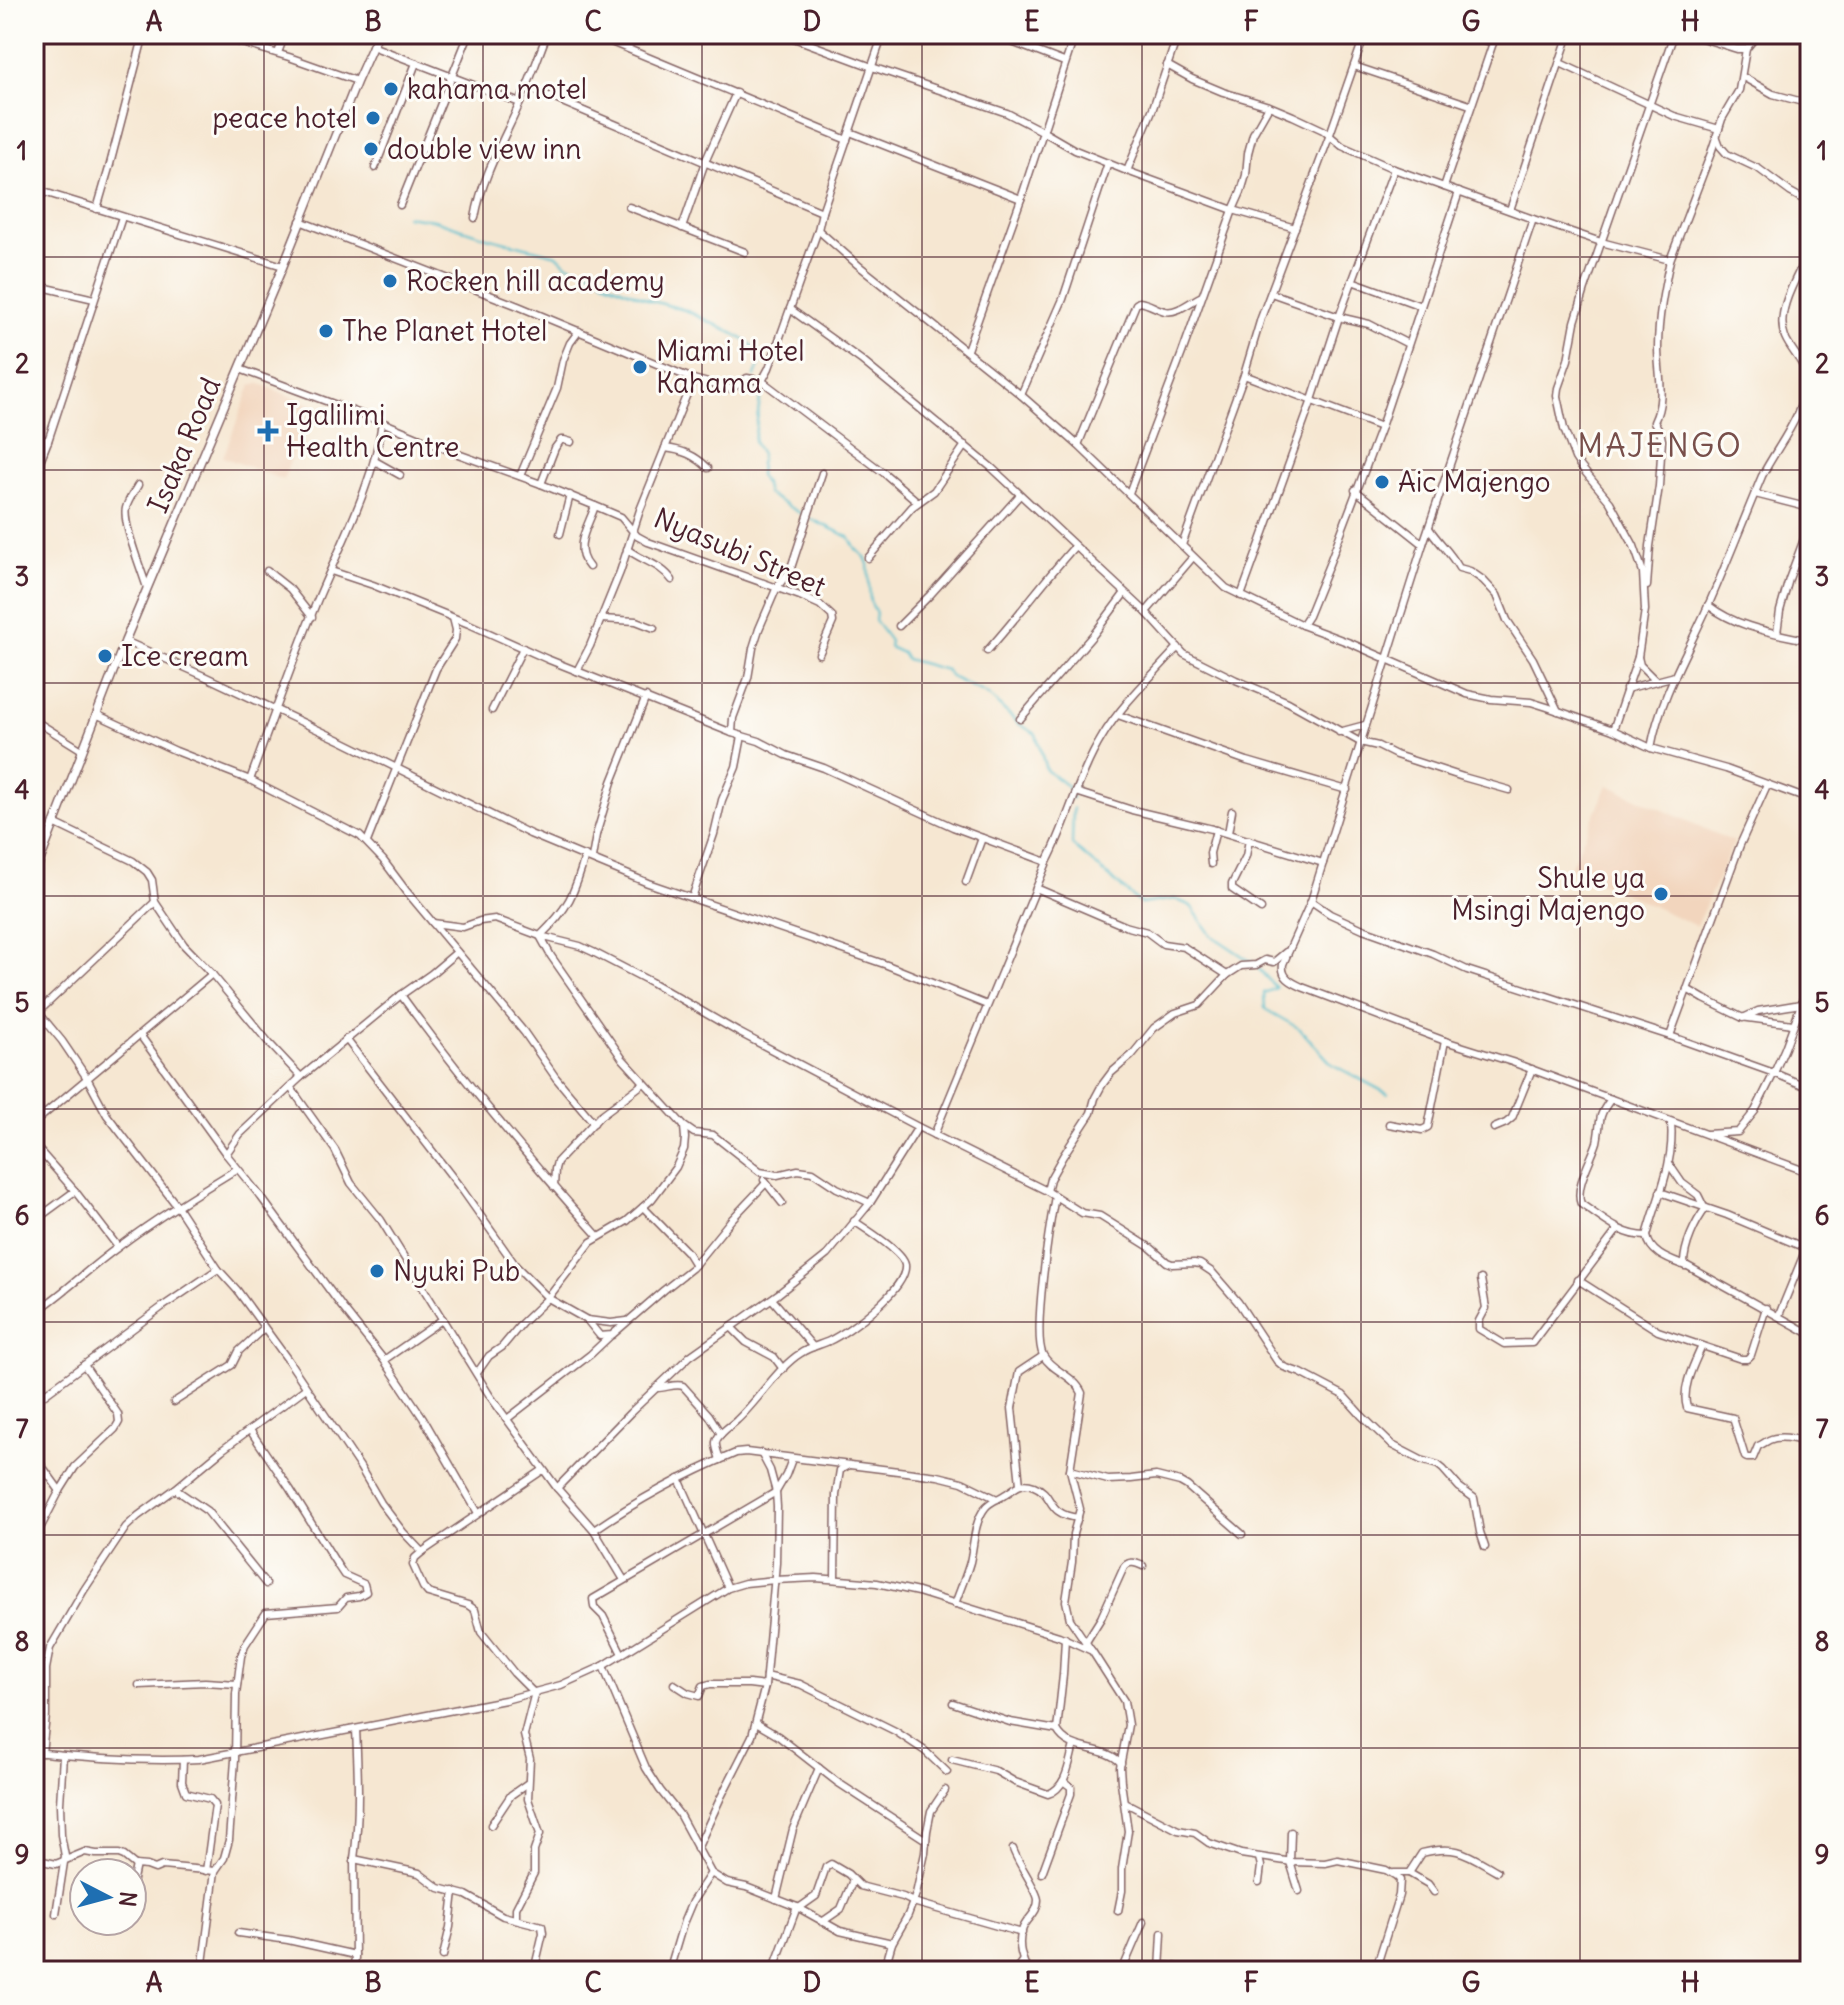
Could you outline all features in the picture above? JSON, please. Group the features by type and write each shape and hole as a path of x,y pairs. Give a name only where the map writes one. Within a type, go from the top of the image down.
{"street":[{"path":"97,209 144,34"},
{"path":"212,34 357,81"},
{"path":"278,53 285,34"},
{"path":"367,34 377,36"},
{"path":"400,205 469,34"},
{"path":"475,218 495,156 547,34"},
{"path":"592,34 847,140"},
{"path":"783,34 1007,113 1075,150 1127,171 1233,210 1295,228"},
{"path":"762,381 818,230 883,34"},
{"path":"991,34 1064,62"},
{"path":"967,350 1075,34"},
{"path":"1127,171 1143,135 1178,34"},
{"path":"1182,545 1365,34"},
{"path":"1470,34 1493,43"},
{"path":"1444,187 1496,34"},
{"path":"1510,210 1569,34"},
{"path":"1645,610 1643,572 1634,546 1610,502 1575,458 1564,429 1557,396 1575,322 1674,34"},
{"path":"1689,34 1746,49"},
{"path":"1613,730 1638,657 1645,610 1662,440 1654,422 1661,396 1659,328 1670,260 1724,114 1739,90 1746,49 1758,34"},
{"name":"Isaka Road","path":"34,876 38,854 54,823 125,641 377,36"},
{"path":"372,46 520,103"},
{"path":"375,168 416,63"},
{"path":"1560,63 1674,116 1719,129"},
{"path":"1167,65 1223,92 1269,106 1323,130 1342,146 1394,169 1601,242 1670,260"},
{"path":"1354,66 1470,105"},
{"path":"1743,77 1773,94 1810,104"},
{"path":"527,87 822,212"},
{"path":"682,228 705,162 736,93"},
{"path":"1129,493 1241,192 1253,134 1269,106"},
{"path":"850,132 1021,199"},
{"path":"1717,138 1727,154 1759,169 1810,203"},
{"path":"1021,395 1063,299 1108,163"},
{"path":"1241,596 1394,169"},
{"path":"34,189 283,266"},
{"path":"1302,625 1328,567 1381,427 1459,192"},
{"path":"629,207 745,252"},
{"path":"34,476 122,217"},
{"path":"1533,219 1423,544 1311,901 1282,969 1292,983 1810,1173"},
{"path":"300,221 693,379 731,389 747,378 762,381 918,502"},
{"path":"818,230 967,350 1078,445 1226,588 1302,625 1467,694 1531,702 1613,730 1651,748 1726,769 1810,800"},
{"path":"1651,748 1655,724 1755,494 1770,460 1797,416 1808,380 1806,370 1784,336 1782,315 1810,249"},
{"path":"1352,281 1421,306"},
{"path":"34,285 94,299"},
{"path":"1271,293 1369,324 1408,344"},
{"path":"1078,445 1136,304 1145,302 1169,312 1202,296"},
{"path":"790,309 861,360 992,468 1146,612 1184,654 1288,702 1360,742 1509,790"},
{"path":"520,476 557,388 563,360 579,331"},
{"name":"Nyasubi Street","path":"240,369 570,495 621,517 637,536 648,542 820,605 832,616 833,622 819,654"},
{"path":"1244,375 1381,427"},
{"path":"577,671 620,572 633,530 693,379"},
{"path":"250,780 375,461 382,422"},
{"path":"34,438 48,441"},
{"path":"541,484 558,443 564,440 571,442"},
{"path":"868,558 904,514 934,491 965,445"},
{"path":"665,448 686,452 708,468"},
{"path":"375,461 400,475"},
{"path":"732,733 733,718 748,678 755,639 777,587 790,571 822,473"},
{"path":"138,485 126,508 126,516 147,588"},
{"path":"1355,490 1423,544"},
{"path":"1755,494 1810,508"},
{"path":"560,534 570,495"},
{"path":"899,626 1019,496"},
{"path":"589,567 580,552 595,506"},
{"path":"1777,633 1789,579 1810,523"},
{"path":"1429,528 1460,569 1470,571 1483,580 1497,595 1504,616 1538,667 1558,711"},
{"path":"987,651 1075,546"},
{"path":"627,549 665,571 672,580"},
{"path":"1146,612 1193,557"},
{"path":"267,571 290,589 312,617"},
{"path":"331,571 373,585 732,733 759,741 982,838 1047,862"},
{"path":"1020,719 1094,634 1124,594"},
{"path":"1708,605 1722,616 1760,630 1810,641"},
{"path":"367,842 440,660 455,639 453,618"},
{"path":"601,619 636,621 654,628"},
{"path":"125,641 276,710 530,834 648,883 887,965 987,1005"},
{"path":"934,1135 1100,740 1178,647"},
{"path":"492,710 523,648"},
{"path":"1638,657 1643,669 1657,682"},
{"path":"1626,689 1675,676"},
{"path":"540,936 559,918 573,893 646,697"},
{"path":"98,715 176,751 250,780 351,830 367,842 514,1020 556,1078 594,1123"},
{"path":"1118,715 1247,761 1347,790"},
{"path":"34,720 82,750"},
{"path":"1339,732 1365,725"},
{"path":"692,898 722,800 736,767 742,736"},
{"path":"1670,1036 1740,845 1767,785"},
{"path":"1076,792 1132,810 1228,833 1323,863"},
{"path":"1228,833 1232,811"},
{"path":"54,823 133,861 147,872 152,880 155,902 184,945 301,1077"},
{"path":"1211,864 1210,853 1216,830"},
{"path":"966,882 982,838"},
{"path":"1249,840 1246,856 1232,889 1261,909"},
{"path":"1036,888 1125,926 1147,932 1163,944 1184,947 1227,975"},
{"path":"1311,901 1330,914 1363,929 1433,954 1469,971 1670,1036 1810,1088"},
{"path":"155,902 35,1012 62,1041 107,1115 264,1328 360,1467 381,1503 422,1552"},
{"path":"433,923 463,927 495,919 540,936 580,946 918,1127 1047,1191 1086,1214 1100,1216 1151,1248 1167,1262 1196,1263 1212,1272 1238,1302 1277,1361 1343,1395 1392,1445 1438,1465 1474,1498 1485,1547"},
{"path":"540,936 622,1058 684,1126 694,1133 713,1135 763,1174 777,1175 798,1170 813,1172 837,1188 870,1203"},
{"path":"1047,1191 1052,1176 1088,1119 1097,1093 1111,1073 1132,1055 1154,1028 1175,1013 1199,1005 1227,975 1241,966 1256,965 1265,960 1274,962 1289,950"},
{"path":"226,1154 240,1134 301,1077 457,952"},
{"path":"34,1123 212,974"},
{"path":"1704,1134 1738,1132 1755,1111 1774,1073 1810,980"},
{"path":"1687,989 1743,1018 1793,1024"},
{"path":"401,995 554,1187 598,1236"},
{"path":"1743,1018 1758,1011 1801,1004"},
{"path":"140,1035 237,1169 384,1360 423,1418 478,1513"},
{"path":"346,1039 463,1191 516,1266 548,1298 587,1320 611,1323 628,1321"},
{"path":"1389,1124 1422,1130 1428,1127 1445,1041"},
{"path":"1494,1128 1512,1118 1532,1069"},
{"path":"554,1187 557,1162 600,1116 644,1083"},
{"path":"291,1088 335,1150 351,1183 381,1220 490,1396 543,1470 594,1530 624,1580"},
{"path":"1611,1099 1600,1118 1596,1145 1578,1196 1581,1204 1618,1229 1647,1236"},
{"path":"1671,1123 1673,1138 1669,1164 1647,1236 1648,1243 1656,1252 1810,1334"},
{"path":"477,1373 489,1356 502,1347 548,1298 598,1236 627,1221 652,1199 676,1167 685,1146 684,1126"},
{"path":"557,1488 690,1356 772,1299 827,1255 870,1203 918,1127"},
{"path":"1738,1132 1748,1149"},
{"path":"34,1141 118,1247"},
{"path":"1669,1164 1705,1207"},
{"path":"34,1313 118,1247 237,1169"},
{"path":"757,1171 782,1203"},
{"path":"507,1419 591,1354 695,1265 766,1183"},
{"path":"34,1221 75,1191"},
{"path":"1660,1192 1741,1221 1808,1250 1779,1315"},
{"path":"1055,1196 1039,1333 1043,1356 1077,1384 1082,1393 1070,1470 1080,1506 1073,1534 1066,1601 1070,1619 1124,1701 1126,1709 1127,1736 1121,1763 1128,1831 1118,1911"},
{"path":"643,1207 687,1252 695,1265"},
{"path":"1686,1266 1684,1256 1705,1207"},
{"path":"720,1460 716,1441 783,1369 794,1358 837,1336 879,1305 904,1273 901,1256 854,1221"},
{"path":"1481,1279 1486,1308 1479,1321 1479,1329 1507,1344 1532,1343 1618,1229"},
{"path":"34,1402 218,1269"},
{"path":"1578,1280 1658,1331 1741,1359 1747,1359 1756,1343 1766,1308"},
{"path":"772,1299 813,1347"},
{"path":"384,1360 443,1319"},
{"path":"587,1320 598,1335 612,1335"},
{"path":"731,1327 746,1342 774,1357 783,1369"},
{"path":"174,1402 232,1365 239,1351 264,1328"},
{"path":"1702,1346 1690,1375 1685,1402 1687,1408 1733,1418 1747,1458 1753,1458 1758,1446 1771,1439 1786,1437 1810,1443"},
{"path":"1020,1484 1012,1408 1014,1392 1019,1372 1043,1356"},
{"path":"34,1540 75,1467 119,1422 118,1414 84,1365"},
{"path":"657,1388 683,1386 721,1434"},
{"path":"306,1388 126,1527 50,1648 46,1669 46,1716 38,1752 112,1759 183,1760 235,1753 505,1700 561,1685 603,1666 728,1588 775,1580 835,1579 891,1586 1065,1638 1092,1651"},
{"path":"202,1971 215,1871 224,1858 229,1840 237,1684 242,1651 264,1615 338,1607 346,1598 366,1592 364,1584 344,1575 250,1430"},
{"path":"594,1530 679,1479 736,1453 748,1451 952,1479 997,1499"},
{"path":"697,1849 752,1736 765,1686 775,1580 776,1492 761,1453"},
{"path":"34,1455 60,1491"},
{"path":"622,1654 603,1616 594,1607 592,1601 595,1596 776,1492 792,1459"},
{"path":"835,1579 836,1495 840,1470 849,1465"},
{"path":"534,1692 514,1673 481,1632 473,1608 428,1593 413,1565 422,1552 543,1470"},
{"path":"1070,1470 1108,1480 1156,1476 1180,1482 1242,1534"},
{"path":"679,1479 728,1588"},
{"path":"955,1604 969,1564 979,1518 989,1503 1020,1484 1027,1484 1039,1489 1060,1514 1078,1518"},
{"path":"175,1489 213,1517 266,1584"},
{"path":"1086,1642 1107,1607 1124,1567 1134,1562 1143,1566"},
{"path":"1065,1638 1057,1730 1061,1737 1074,1745 1114,1756 1121,1763"},
{"path":"603,1666 646,1768 679,1814 711,1873 727,1883 746,1887 798,1908 840,1931 892,1943"},
{"path":"766,1676 800,1684 895,1731 925,1751 947,1772"},
{"path":"139,1685 237,1684"},
{"path":"674,1684 699,1696 703,1686 710,1684 765,1686"},
{"path":"516,1919 516,1908 534,1873 534,1851 540,1834 528,1799 530,1759 524,1735 534,1692"},
{"path":"953,1703 1010,1722 1057,1730"},
{"path":"756,1723 881,1812 926,1840"},
{"path":"352,1971 355,1955 356,1729"},
{"path":"952,1760 996,1771 1048,1794 1056,1791 1063,1781 1074,1745"},
{"path":"56,1914 65,1851 60,1804 63,1755"},
{"path":"183,1760 182,1782 186,1793 214,1802 206,1871"},
{"path":"776,1899 793,1829 819,1768"},
{"path":"1042,1873 1071,1794 1071,1787 1063,1781"},
{"path":"491,1825 514,1792 528,1783"},
{"path":"884,1971 892,1943 913,1902 931,1811 945,1790"},
{"path":"1124,1802 1178,1830 1195,1833 1209,1843 1241,1854 1290,1862 1325,1863 1338,1860 1409,1873 1428,1884 1434,1892"},
{"path":"1291,1832 1290,1862 1299,1891"},
{"path":"211,1838 229,1840"},
{"path":"1013,1849 1016,1860 1038,1896 1035,1911 1022,1933 1020,1948 1028,1971"},
{"path":"1409,1873 1422,1853 1451,1849 1497,1871"},
{"path":"72,1857 85,1852 126,1857"},
{"path":"34,1859 56,1864 68,1858"},
{"path":"1259,1858 1259,1882"},
{"path":"354,1859 419,1873 439,1888 466,1895 503,1916 542,1926 544,1930 534,1971"},
{"path":"773,1971 798,1908 819,1892 828,1864 841,1869 860,1886 1022,1933"},
{"path":"148,1866 215,1871"},
{"path":"1375,1971 1399,1895 1400,1880 1391,1872"},
{"path":"669,1971 692,1902 711,1873"},
{"path":"822,1922 841,1909 853,1880"},
{"path":"443,1956 454,1891"},
{"path":"1122,1971 1143,1922"},
{"path":"238,1933 355,1955"},
{"path":"1162,1933 1160,1968 1169,1965 1189,1971"},
{"path":"1015,1971 1023,1960"}],"shaded area":[{"name":"Igalilimi Health Centre","path":"258,383 312,405 283,480 223,457 251,385"},
{"path":"1608,785 1734,842 1696,926 1570,868"}],"waterway":[{"path":"406,216 434,220 557,255 566,264 598,274 604,281 652,301 685,310 733,333 763,356 755,376"},
{"path":"756,382 760,399 754,442 761,454 759,475 767,494 805,516"},
{"path":"811,519 849,537 865,557 875,621 890,641 889,647 902,653 906,659 946,670 951,677 987,694 1019,724 1036,734 1046,770 1067,786 1072,798"},
{"path":"1073,808 1072,845 1141,904 1175,899 1191,906 1211,935 1253,963"},
{"path":"1257,967 1276,988 1264,993 1265,1009 1300,1029 1332,1064 1388,1094"}],"place":[{"name":"kahama motel","path":"391,89"},
{"name":"peace hotel","path":"373,118"},
{"name":"double view inn","path":"371,149"},
{"name":"Rocken hill academy","path":"390,281"},
{"name":"The Planet Hotel","path":"326,331"},
{"name":"Miami Hotel Kahama","path":"640,367"},
{"name":"Igalilimi Health Centre","path":"268,431"},
{"name":"Aic Majengo","path":"1382,482"},
{"name":"Ice cream","path":"105,656"},
{"name":"Shule ya Msingi Majengo","path":"1661,894"},
{"name":"Nyuki Pub","path":"377,1271"}],"district":[{"name":"MAJENGO","path":"1660,445"}]}
